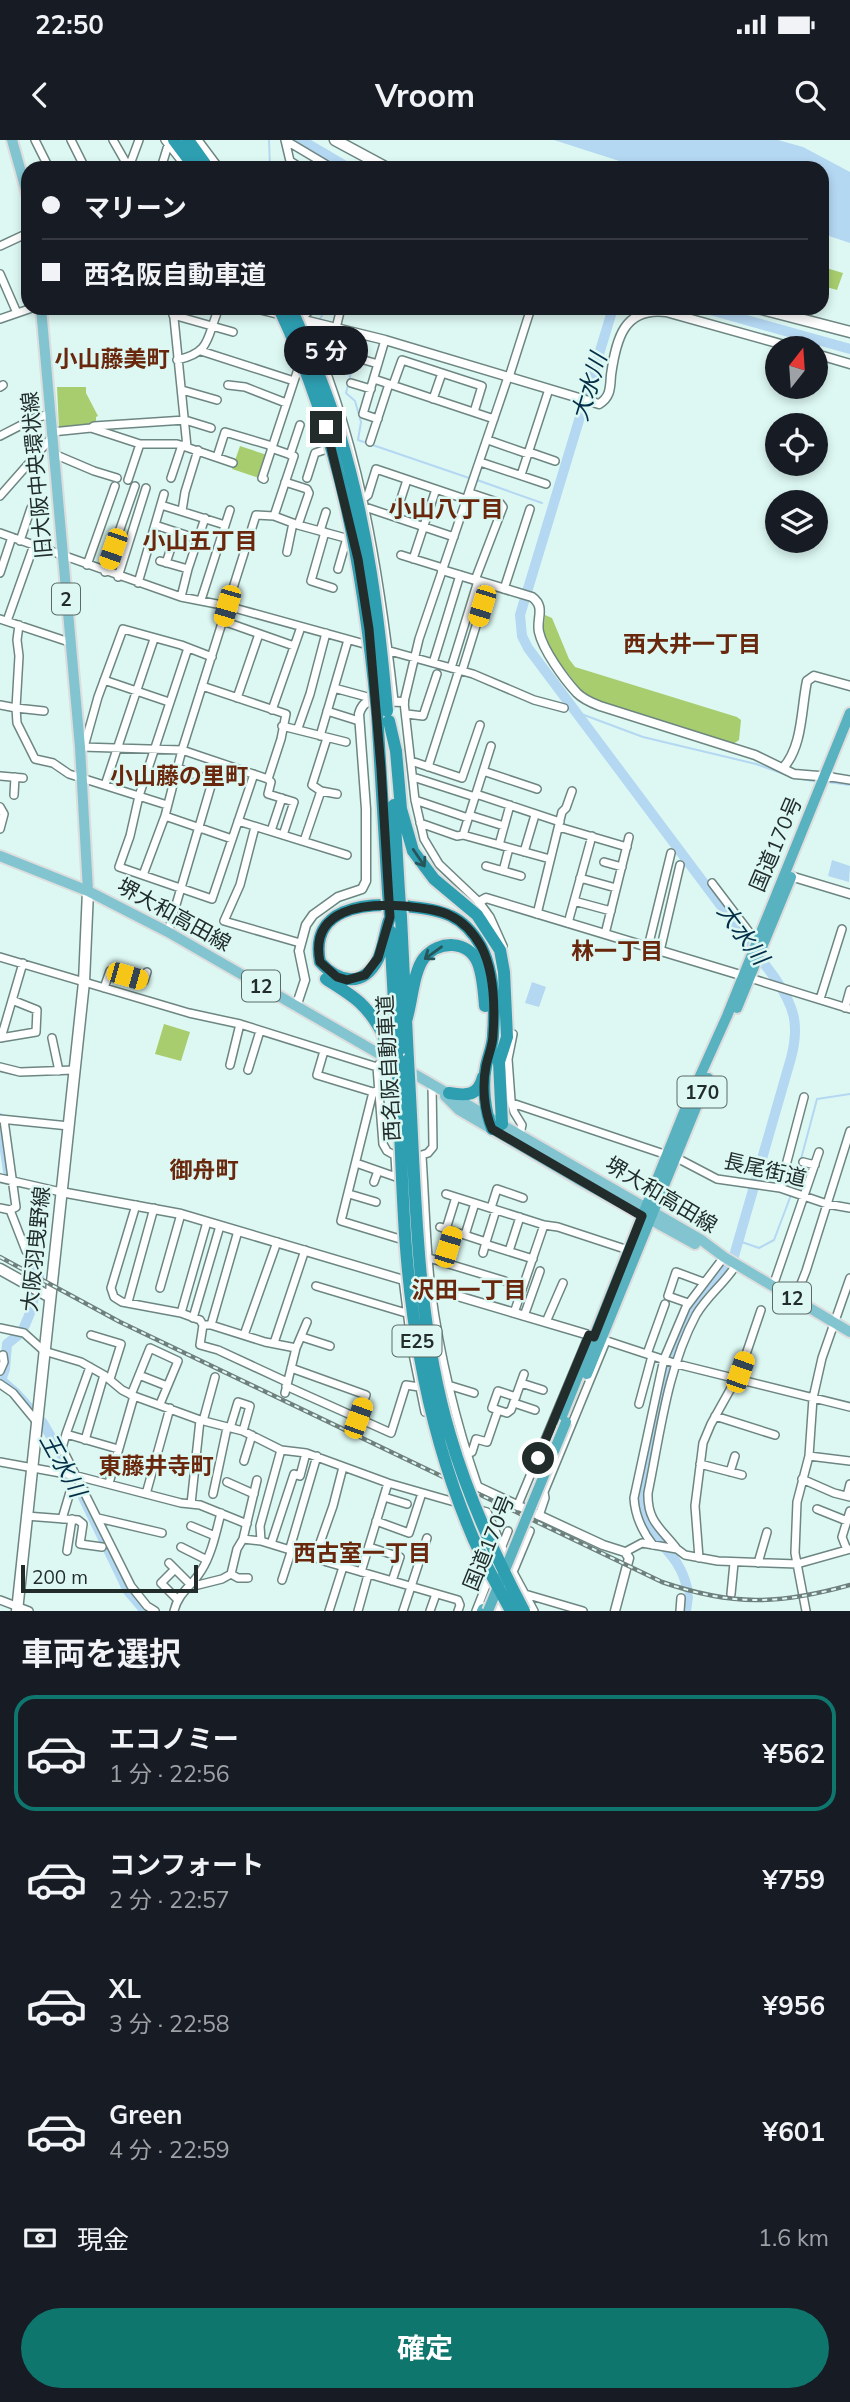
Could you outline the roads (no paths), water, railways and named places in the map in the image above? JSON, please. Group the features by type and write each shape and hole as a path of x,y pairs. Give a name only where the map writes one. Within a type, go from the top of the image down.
{"highway":[{"path":"188,140 203,161"},
{"path":"169,141 188,161"},
{"name":"西名阪自動車道","path":"279,315 298,351 326,427 358,559 382,707"},
{"name":"西名阪自動車道","path":"294,315 330,403 356,498 373,585 403,1057 425,1314 441,1402 462,1473 482,1527 524,1611"},
{"path":"382,707 396,751 401,809 413,850 434,878 478,915 500,950 505,985 506,1037 499,1062 497,1126"},
{"name":"国道170号","path":"492,1610 563,1422 788,876 828,777 850,713"},
{"name":"国道170号","path":"828,777 850,732"},
{"path":"398,1153 389,1056 384,1036 362,1003 327,979 314,963 312,948 317,928 332,913 346,905 362,901 394,900 448,909 470,923 487,944 493,959 499,990 503,1051"},
{"path":"395,917 378,958 365,975 347,980 337,977 320,962 319,939 324,928 332,919 355,908 394,905 427,909 453,916 465,925 481,946 491,979 494,1036 481,1085 474,1094 467,1096 449,1093"},
{"name":"西名阪自動車道","path":"395,917 406,1021 398,1153 414,1315 429,1401 457,1498 475,1541 492,1610"},
{"path":"406,1021 423,960 441,946 451,944 473,954 479,965 484,995 486,1114 497,1126"},
{"name":"国道170号","path":"598,1338 628,1250 648,1214"}],"main road":[{"path":"12,140 21,172"},
{"path":"335,140 374,161"},
{"name":"旧大阪中央環状線","path":"42,315 69,642 82,747 88,891"},
{"path":"785,315 850,332"},
{"name":"堺大和高田線","path":"0,856 88,891 168,932 296,1007 380,1062 432,1084 486,1114"},
{"name":"大阪羽曳野線","path":"17,1609 84,982 88,891"},
{"name":"堺大和高田線","path":"432,1084 459,1110 520,1134 648,1214"},
{"name":"堺大和高田線","path":"497,1126 648,1214 700,1239 730,1261 850,1332"},
{"path":"0,1269 50,1297"}],"street":[{"path":"35,140 46,161"},
{"path":"71,140 82,161"},
{"path":"113,140 125,161"},
{"path":"132,161 139,140"},
{"path":"198,140 214,161"},
{"path":"285,140 288,161"},
{"path":"285,140 320,161"},
{"path":"163,161 169,141"},
{"path":"169,141 182,161"},
{"path":"0,246 21,236"},
{"path":"0,274 17,313"},
{"path":"0,319 21,312"},
{"path":"172,478 184,446 185,420 173,315"},
{"path":"183,315 233,332"},
{"path":"177,360 195,356 205,347 216,315"},
{"path":"278,315 299,366 327,449 348,538 365,645 382,707"},
{"path":"303,315 330,383 351,449 364,503 380,586 388,651 382,707"},
{"path":"303,315 318,323 385,340 599,404 607,397 613,362 623,331 633,318 639,315"},
{"path":"336,328 339,315"},
{"path":"520,1134 522,1125 514,1112 508,1067 513,1037 509,967 498,933 479,902 439,864 424,839 415,800 404,702 414,657 442,569 475,479 529,315"},
{"path":"677,315 765,340"},
{"path":"378,419 363,414 385,340"},
{"path":"201,351 294,381"},
{"path":"357,358 378,364"},
{"path":"828,358 850,364"},
{"path":"370,443 402,360 482,386 474,412"},
{"path":"264,479 261,478 299,366"},
{"path":"433,399 442,373"},
{"path":"374,379 494,419"},
{"path":"351,383 371,389"},
{"path":"228,385 244,387 286,403"},
{"path":"521,475 549,389"},
{"path":"182,390 217,400"},
{"path":"1,432 51,414"},
{"path":"2,491 52,435 94,426 185,420 211,428"},
{"path":"290,455 300,425"},
{"path":"91,428 140,444 184,446 233,463"},
{"path":"217,457 225,432 294,456 274,516"},
{"path":"488,440 555,461"},
{"path":"128,480 140,444"},
{"path":"307,478 315,453 327,449"},
{"path":"182,511 198,450"},
{"path":"54,454 116,482 87,565"},
{"path":"480,462 546,484"},
{"path":"364,503 376,469 436,489 500,503 503,507 476,580 458,669"},
{"path":"395,517 407,480"},
{"path":"285,482 307,489 309,494 295,524 287,552"},
{"path":"105,572 135,486"},
{"path":"118,577 146,488"},
{"path":"413,559 436,489"},
{"path":"138,583 164,494"},
{"path":"364,503 395,517 454,537"},
{"path":"160,505 225,525"},
{"path":"20,541 31,508"},
{"path":"504,589 530,509"},
{"path":"201,600 230,510"},
{"path":"326,512 311,581 333,588"},
{"path":"143,875 164,816 256,514 274,516 348,538"},
{"path":"181,597 205,518"},
{"path":"155,525 198,538"},
{"path":"0,533 118,577 181,597 227,606 458,669 534,700 564,708"},
{"path":"0,573 12,537"},
{"path":"338,569 348,538"},
{"path":"33,545 4,620 69,642"},
{"path":"172,545 163,562 188,569"},
{"path":"401,555 526,595 540,604 538,628 546,650 584,699 755,755 801,776 850,780"},
{"path":"433,663 460,575"},
{"path":"428,767 458,669 489,584"},
{"path":"223,621 294,646"},
{"path":"19,625 16,640 19,656 17,723 35,759 53,763 69,774 167,805"},
{"path":"272,710 301,626"},
{"path":"212,657 123,629 82,747 182,750 268,779 271,782 268,794 294,802 283,835"},
{"path":"298,728 326,633"},
{"path":"236,698 259,634"},
{"path":"105,785 154,639"},
{"path":"337,794 321,791 312,785 327,711 348,640"},
{"path":"188,648 153,749 119,867 212,899 254,774"},
{"path":"407,714 423,716 437,674"},
{"path":"783,768 790,760 804,712 807,681 814,676 850,686"},
{"path":"104,680 169,702"},
{"path":"202,686 286,715 268,779"},
{"path":"334,688 382,707"},
{"path":"296,1007 305,980 299,951 306,925 313,915 338,897 358,892 365,886 366,810 360,709 367,702 382,707 404,702"},
{"path":"0,705 44,711"},
{"path":"327,711 359,721"},
{"path":"411,761 462,778 480,725"},
{"path":"282,726 346,742"},
{"path":"463,835 491,746"},
{"path":"168,932 218,762"},
{"path":"178,768 212,781"},
{"path":"483,771 537,789"},
{"path":"0,776 19,778 14,795"},
{"path":"413,777 510,805 627,847"},
{"path":"304,841 321,791"},
{"path":"537,914 562,812 572,791"},
{"path":"271,831 282,798"},
{"path":"415,800 504,826"},
{"path":"499,845 510,805"},
{"path":"0,807 4,814 0,829"},
{"path":"524,852 535,815"},
{"path":"164,816 232,839"},
{"path":"238,821 346,855"},
{"path":"419,823 457,836 463,835 550,859"},
{"path":"255,827 240,885 224,921 300,943"},
{"path":"568,923 592,836"},
{"path":"605,934 629,837"},
{"path":"503,871 509,848"},
{"path":"648,947 671,853"},
{"path":"604,862 622,867"},
{"path":"660,951 680,865"},
{"path":"486,866 521,876"},
{"path":"788,876 850,894"},
{"path":"580,878 616,888"},
{"path":"712,883 759,946"},
{"path":"479,902 486,898 847,1009 850,990"},
{"path":"574,901 611,911"},
{"path":"820,999 842,929"},
{"path":"0,957 189,1013 240,1024 324,1051 380,1062 377,1091 341,1221 400,1239"},
{"path":"12,1000 37,1010 36,1032 0,1038 23,963"},
{"path":"104,988 110,971 144,981 147,972"},
{"path":"230,1065 240,1024"},
{"path":"248,1070 260,1031"},
{"path":"52,1038 59,1070"},
{"path":"324,1051 317,1076 377,1091"},
{"path":"0,1067 20,1072 74,1070"},
{"path":"377,1091 383,1144 387,1151 422,1156 433,1147 432,1084"},
{"path":"780,1188 804,1097"},
{"name":"長尾街道","path":"512,1103 671,1156 717,1179 780,1188 827,1204 850,1208"},
{"path":"0,1208 10,1210 16,1207 14,1181 2,1120 69,1126"},
{"path":"795,1299 850,1131"},
{"path":"773,1286 819,1152"},
{"path":"398,1153 396,1177 406,1313 419,1387 442,1471 517,1507 625,1552 629,1558 615,1611"},
{"path":"422,1156 431,1289 448,1385 478,1487"},
{"path":"803,1161 815,1165"},
{"path":"356,1163 396,1177"},
{"path":"374,1182 378,1171"},
{"path":"0,1178 181,1214 650,1355 850,1407"},
{"path":"483,1253 496,1189 523,1198"},
{"path":"349,1194 376,1202"},
{"path":"446,1194 628,1250"},
{"path":"443,1262 446,1229 456,1197"},
{"path":"465,1235 475,1203"},
{"path":"136,1205 111,1288 114,1297 122,1302 181,1313 207,1325 296,1348"},
{"path":"128,1302 154,1208"},
{"path":"10,1210 26,1251"},
{"path":"160,1289 181,1214"},
{"path":"509,1251 520,1217"},
{"path":"181,1313 207,1222"},
{"path":"514,1313 544,1225"},
{"path":"193,1318 220,1226"},
{"path":"446,1229 533,1259"},
{"path":"238,1231 200,1345 218,1350 286,1387 391,1433 406,1385 419,1387"},
{"path":"244,1335 277,1242"},
{"path":"274,1343 305,1250"},
{"path":"429,1258 505,1281"},
{"path":"654,1545 646,1536 637,1516 634,1498 688,1303 703,1282 730,1261"},
{"path":"730,1261 671,1361 667,1399 647,1503 654,1523 675,1549 685,1555 734,1563 797,1564 849,1550 842,1537 850,1511"},
{"path":"524,1316 540,1271"},
{"path":"688,1303 668,1296 676,1272 703,1282"},
{"path":"806,1611 794,1553 796,1513 809,1456 813,1398 822,1358 834,1322 847,1296 850,1278"},
{"path":"546,1322 563,1283"},
{"path":"316,1286 406,1313"},
{"path":"639,1404 665,1304"},
{"path":"699,1558 695,1506 703,1443 740,1372 761,1310"},
{"path":"286,1387 296,1348 307,1322"},
{"path":"0,1328 21,1332 44,1351 74,1359 133,1395 252,1435 281,1450 317,1456 388,1482 487,1512 513,1572 534,1611"},
{"path":"85,1440 121,1344 91,1335"},
{"path":"302,1337 330,1346"},
{"path":"517,1507 598,1338"},
{"path":"538,1516 598,1338"},
{"path":"109,1483 139,1375 150,1348 178,1361 160,1404"},
{"path":"105,1354 117,1357"},
{"path":"0,1371 4,1362 3,1355"},
{"path":"90,1367 62,1448 131,1586 146,1608 155,1611"},
{"path":"291,1368 366,1395 358,1418"},
{"path":"524,1374 515,1400 511,1410 507,1413 492,1408 498,1391 515,1400 536,1410"},
{"path":"139,1375 167,1386"},
{"path":"191,1504 202,1420 215,1377"},
{"path":"521,1383 543,1390"},
{"path":"0,1384 37,1416"},
{"path":"448,1385 474,1394"},
{"path":"213,1494 238,1402 250,1406 243,1432"},
{"path":"146,1494 170,1408"},
{"path":"467,1454 471,1452 476,1439 488,1442 498,1410"},
{"path":"715,1416 775,1435"},
{"path":"66,1434 118,1449"},
{"path":"244,1461 252,1435"},
{"path":"261,1541 260,1526 281,1450"},
{"path":"271,1544 295,1474 300,1476 306,1453"},
{"path":"282,1580 317,1456"},
{"path":"730,1472 735,1456"},
{"path":"809,1456 850,1461"},
{"path":"0,1462 74,1475 200,1505 247,1524"},
{"path":"700,1464 742,1475"},
{"path":"315,1557 343,1467"},
{"path":"803,1479 834,1493 848,1496 850,1484"},
{"path":"177,1599 161,1583 172,1566 198,1585 222,1579 230,1574 237,1549 243,1539 257,1480"},
{"path":"227,1482 254,1494"},
{"path":"358,1611 369,1547 388,1482"},
{"path":"62,1518 70,1492 85,1491"},
{"path":"376,1521 409,1533 422,1493"},
{"path":"384,1497 407,1504"},
{"path":"453,1501 488,1582 492,1610"},
{"path":"817,1509 847,1521"},
{"path":"174,1611 177,1599 192,1583 207,1560 221,1513"},
{"path":"26,1516 79,1520 83,1524 80,1544 102,1547"},
{"path":"98,1518 162,1532"},
{"path":"66,1551 72,1519"},
{"path":"191,1526 215,1536"},
{"path":"488,1582 508,1531"},
{"path":"492,1610 513,1572 530,1531"},
{"path":"758,1563 767,1532"},
{"path":"403,1611 427,1538"},
{"path":"243,1539 291,1549 364,1574 458,1600 458,1611"},
{"path":"625,1552 642,1543 675,1549"},
{"path":"181,1547 207,1560"},
{"path":"369,1547 400,1557 392,1581"},
{"path":"731,1594 734,1563"},
{"path":"329,1611 343,1567"},
{"path":"230,1574 248,1578"},
{"path":"430,1611 436,1594"},
{"path":"525,1594 583,1611"},
{"path":"680,1611 681,1598"},
{"path":"0,1600 17,1609 29,1611"}],"water":[{"path":"554,140 778,140 803,147 850,172 850,243 829,236 829,161 619,161"},
{"path":"832,860 850,866 849,882 828,876"},
{"path":"532,982 546,987 539,1007 525,1003"}],"waterway":[{"path":"269,140 270,161"},
{"path":"301,140 337,161"},
{"path":"319,320 322,315"},
{"name":"大水川","path":"611,315 520,615 522,636 528,648 775,978 791,1007 795,1025 791,1058 734,1256 697,1303 673,1353 642,1491 646,1522 675,1561 687,1588"},
{"path":"728,315 850,349"},
{"path":"357,336 359,340 346,393 355,401 361,422 358,440 472,479"},
{"path":"477,480 542,503"},
{"path":"576,712 643,737 756,764 787,775"},
{"path":"796,778 818,782"},
{"path":"827,782 850,785"},
{"path":"801,1159 817,1099 850,1094"},
{"name":"王水川","path":"0,1118 9,1177"},
{"path":"793,1189 800,1164"},
{"path":"739,1241 759,1248 774,1240 791,1195"},
{"name":"王水川","path":"24,1240 39,1276"},
{"name":"王水川","path":"37,1286 22,1332 7,1344 5,1369 1,1380 43,1423 65,1461"},
{"name":"王水川","path":"83,1497 128,1591 145,1611"},
{"name":"大水川","path":"686,1611 688,1597"}],"railway":[{"path":"0,1257 120,1322 662,1582 711,1595 756,1600 801,1596 850,1585"}],"district":[{"name":"小山藤美町","path":"112,359"},
{"name":"小山八丁目","path":"446,509"},
{"name":"小山五丁目","path":"200,541"},
{"name":"西大井一丁目","path":"692,644"},
{"name":"小山藤の里町","path":"179,776"},
{"name":"林一丁目","path":"617,951"},
{"name":"御舟町","path":"204,1170"},
{"name":"沢田一丁目","path":"469,1290"},
{"name":"東藤井寺町","path":"156,1466"},
{"name":"西古室一丁目","path":"362,1553"}]}
